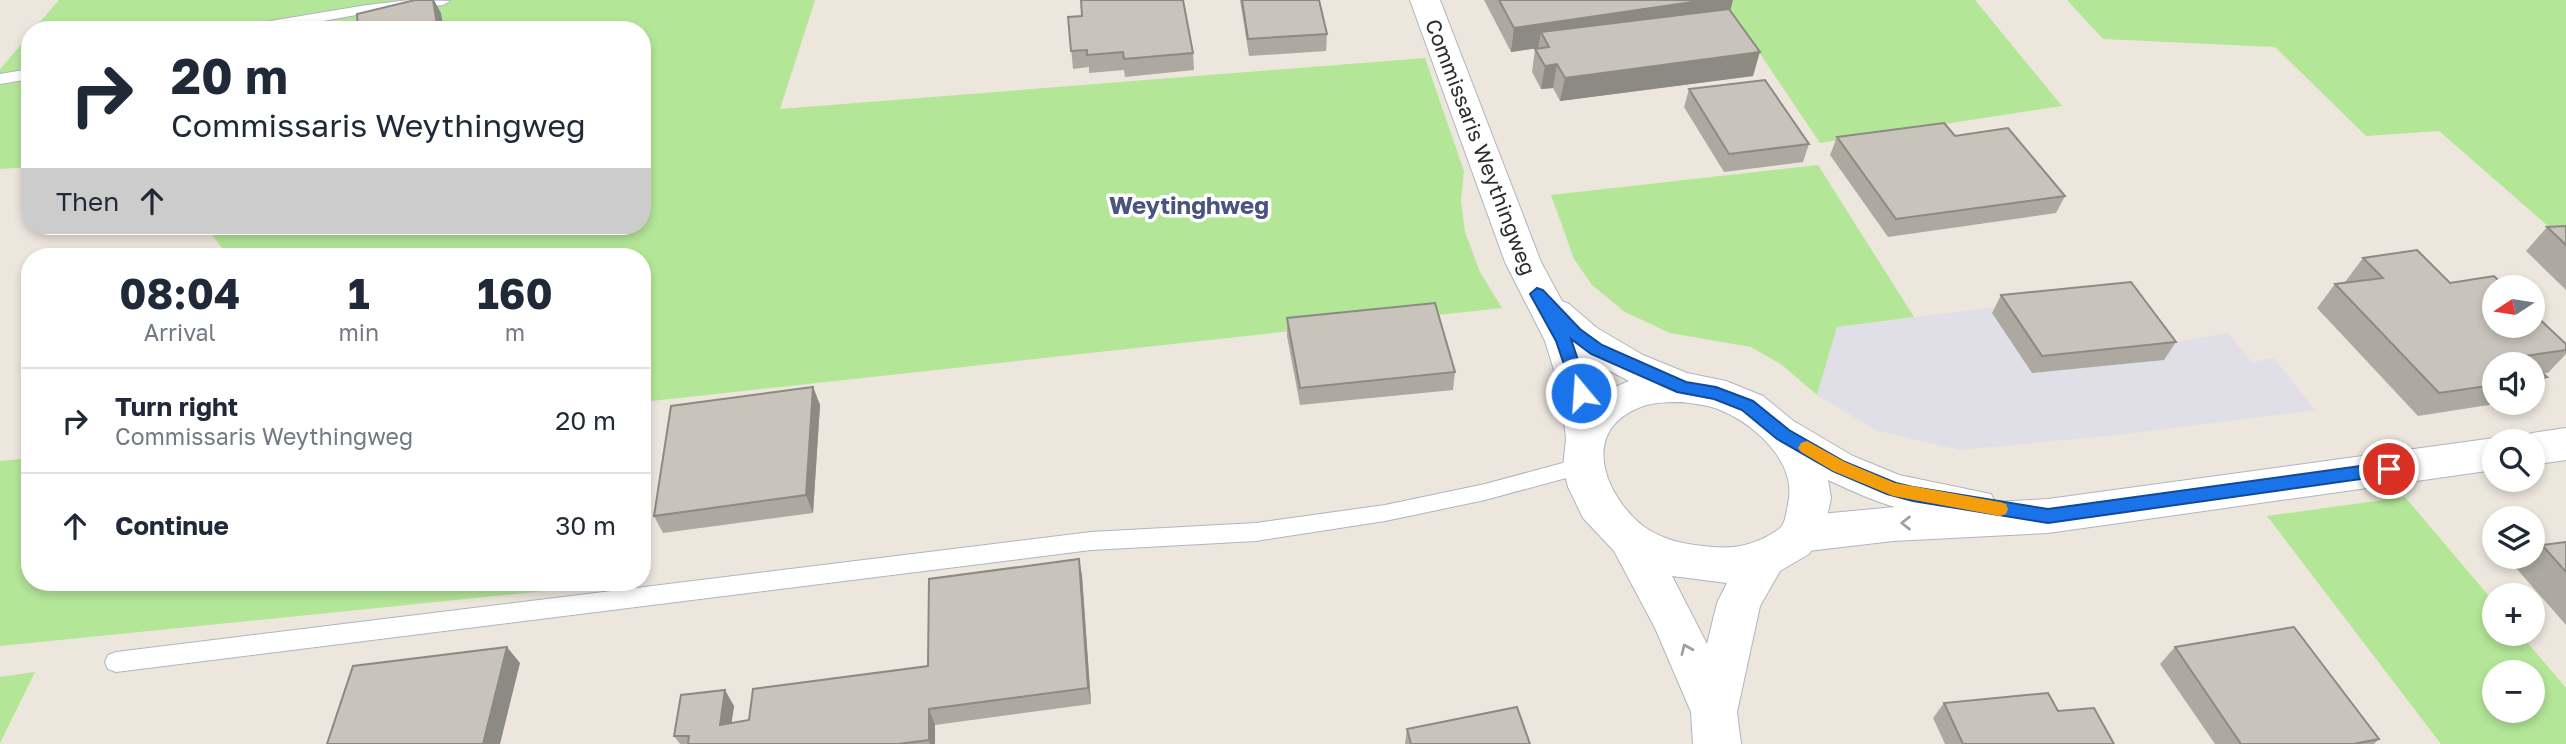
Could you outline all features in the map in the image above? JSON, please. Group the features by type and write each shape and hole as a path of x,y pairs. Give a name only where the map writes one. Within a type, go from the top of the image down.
{"main road":[{"name":"Commissaris Weythingweg","path":"1425,0 1537,294 1564,341 1581,393 1583,451"},
{"name":"Commissaris Weythingweg","path":"1537,294 1574,333 1597,349 1683,387"},
{"path":"2048,516 1959,503 1893,489 1839,467 1783,434 1748,406 1716,393 1683,387 1651,389 1622,398 1599,415 1583,451 1589,491 1605,517 1629,539 1673,560 1721,567 1851,526 1975,522 2048,516 2482,456"},
{"path":"1716,728 1739,603 1811,504 1809,475 1797,449 1783,434"},
{"path":"2545,447 2566,444"},
{"path":"1629,539 1674,621 1716,728"}],"lane":[{"path":"298,21 367,9 443,1"},
{"path":"0,79 21,76"},
{"path":"116,662 1091,541 1256,532 1385,513 1485,492 1583,451"}],"shaded area":[{"path":"2124,291 2168,344 2228,333 2252,362 2274,358 2315,410 2117,435 1959,450 1876,430 1817,395 1837,327"}],"green space":[{"path":"59,0 815,0 780,109 1425,58 1464,171 1461,201 1465,232 1480,272 1502,308 651,401 651,248 222,248 212,235 651,235 651,21 41,21"},
{"path":"1724,0 1975,0 2062,106 1820,143"},
{"path":"2067,0 2566,0 2566,232 2556,233 2439,131 2366,136 2275,47 2103,39"},
{"path":"21,44 21,168 0,169 0,69"},
{"path":"1818,165 1914,317 1837,327 1817,395 1782,365 1751,347 1670,333 1625,312 1592,285 1574,259 1551,195"},
{"path":"21,459 21,591 545,591 0,646 0,461"},
{"path":"2405,497 2482,588 2482,646 2530,646 2542,660 2482,660 2482,723 2545,723 2545,663 2566,688 2566,744 2441,744 2267,516"},
{"path":"35,672 0,743 0,677"}],"building":[{"path":"415,0 433,0 436,21 357,21 357,14"},
{"path":"1081,0 1183,0 1193,53 1124,59 1123,52 1087,55 1087,50 1071,51 1068,17 1082,16"},
{"path":"1242,0 1319,0 1327,34 1248,39"},
{"path":"1499,0 1706,0 1514,28"},
{"path":"1729,9 1760,52 1565,78 1557,64 1545,66 1535,49 1549,47 1541,32"},
{"path":"1765,80 1809,144 1729,154 1689,89"},
{"path":"1944,123 1955,136 2008,128 2065,196 1896,219 1837,137"},
{"path":"2566,226 2566,245 2547,227"},
{"path":"2417,250 2450,283 2482,278 2482,338 2545,338 2545,324 2566,344 2566,350 2545,353 2482,352 2482,387 2439,393 2335,284 2383,278 2363,258"},
{"path":"2131,282 2176,342 2042,356 2001,295"},
{"path":"1435,303 1455,372 1300,388 1287,318"},
{"path":"813,387 806,495 654,516 671,406"},
{"path":"2566,542 2566,572 2545,548 2545,545"},
{"path":"1079,559 1088,688 929,709 929,740 898,744 688,744 689,736 674,736 681,695 725,690 720,725 749,720 753,689 928,666 929,579"},
{"path":"2294,627 2379,739 2353,744 2241,744 2175,647"},
{"path":"507,647 483,744 327,744 353,666"},
{"path":"2048,693 2058,711 2094,708 2114,744 1963,744 1944,703"},
{"path":"1517,707 1530,744 1411,744 1407,729"}],"slow traffic":[{"path":"1807,448 1839,467 1893,489 2000,509"}],"district":[{"name":"Weytinghweg","path":"1189,204"}],"route":[{"path":"1581,393 1564,341 1537,294 1574,333 1597,349 1683,387 1716,393 1748,406 1783,434 1839,467 1893,489 1913,494 2048,516 2389,469"}]}
